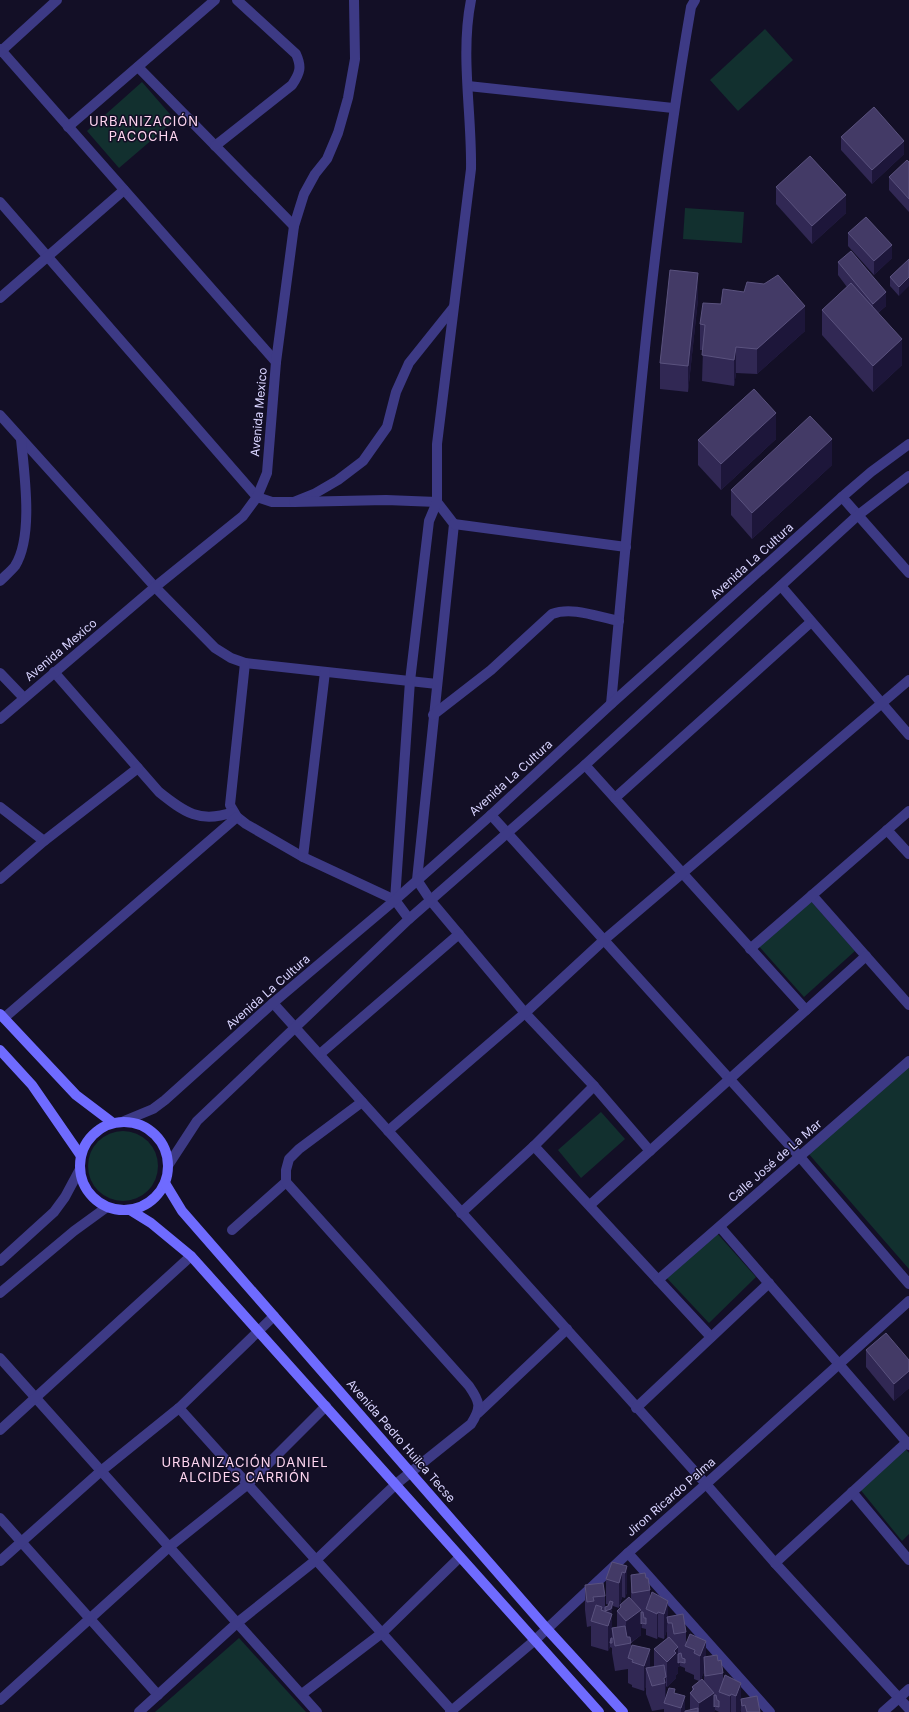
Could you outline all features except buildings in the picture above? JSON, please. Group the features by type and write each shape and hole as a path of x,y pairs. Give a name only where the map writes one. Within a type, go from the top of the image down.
{"main road":[{"path":"2,1016 76,1094 113,1123"},
{"path":"0,1050 32,1085 81,1156"},
{"path":"124,1121 140,1124 156,1134 167,1153 169,1164 165,1183 151,1202 130,1210 118,1210 107,1207 96,1200 88,1191 82,1180 80,1168 81,1156 85,1145 92,1135 102,1127 124,1121"},
{"name":"Avenida Pedro Huilca Tecse","path":"165,1183 182,1211 411,1471 547,1629 623,1712"},
{"path":"130,1210 151,1223 191,1256 599,1712"}],"street":[{"path":"57,0 0,51 276,362"},
{"path":"68,127 215,0"},
{"path":"215,146 292,85 299,74 300,64 296,54 237,0"},
{"name":"Avenida Mexico","path":"0,719 155,587 243,516 257,497 268,473 276,362 294,226 304,194 330,153 338,133 348,98 355,59 354,0"},
{"path":"395,900 410,681 429,521 437,502 437,444 471,169 472,136 466,40 471,0"},
{"path":"611,704 642,370 673,108 691,7 695,0"},
{"path":"138,67 294,226"},
{"path":"468,86 673,108"},
{"path":"0,298 124,190"},
{"path":"0,202 257,497 272,502 386,500 437,502"},
{"path":"294,502 314,494 338,480 363,461 387,427 396,392 409,362 453,308"},
{"path":"0,415 155,587 215,648 231,658 245,663 437,684"},
{"path":"0,581 15,566 22,551 25,531 26,490 21,438"},
{"name":"Avenida La Cultura","path":"124,1121 153,1109 165,1100 273,1003 395,900 491,815 611,704 842,497 871,472 909,444"},
{"path":"169,1164 197,1121 409,919 585,765 857,516 909,476"},
{"path":"842,497 857,516 909,573"},
{"path":"437,502 454,524 417,880 431,901 524,1013 594,1086 650,1151"},
{"path":"454,524 626,547"},
{"path":"781,586 909,735"},
{"path":"433,715 491,670 552,614 560,611 569,611 619,621"},
{"path":"615,798 811,622"},
{"path":"245,663 230,805 235,815 303,857 395,900 409,919"},
{"path":"54,672 159,792 175,805 194,815 208,818 235,815"},
{"path":"303,857 325,672"},
{"path":"0,673 24,698"},
{"path":"388,1131 524,1013 604,940 882,705 909,680"},
{"path":"585,765 806,1010"},
{"path":"0,879 44,841 138,768"},
{"path":"0,807 44,841"},
{"path":"750,949 909,811"},
{"path":"2,1016 235,815"},
{"path":"491,815 800,1157 909,1284"},
{"path":"887,830 909,854"},
{"path":"812,895 909,1004"},
{"path":"320,1054 459,934"},
{"path":"590,1205 866,956"},
{"path":"273,1003 568,1330 775,1563 909,1709"},
{"name":"Calle José de La Mar","path":"658,1280 909,1061"},
{"path":"461,1212 534,1146 594,1086"},
{"path":"362,1102 299,1149 290,1159 286,1170 286,1182 469,1386 478,1400 478,1413"},
{"path":"534,1146 711,1337"},
{"path":"0,1261 54,1212 66,1197 80,1168"},
{"path":"232,1230 286,1182"},
{"path":"0,1293 74,1231 107,1207"},
{"path":"720,1226 908,1443 775,1563"},
{"path":"0,1430 191,1256"},
{"path":"636,1408 769,1283"},
{"name":"Jiron Ricardo Palma","path":"452,1711 534,1641 628,1553 909,1301"},
{"path":"0,1561 101,1471 179,1408 274,1316"},
{"path":"139,1712 237,1623 316,1560 396,1484 471,1424 478,1413 568,1330"},
{"path":"0,1358 317,1712"},
{"path":"0,1700 169,1547 248,1484 326,1406"},
{"path":"179,1408 452,1711"},
{"path":"852,1492 908,1557"},
{"path":"0,1518 158,1695"},
{"path":"628,1553 770,1712"},
{"path":"302,1694 382,1633 460,1557"},
{"path":"884,1712 909,1689"}],"green space":[{"path":"765,29 793,60 738,111 710,80"},
{"path":"142,82 175,120 119,168 87,131"},
{"path":"685,208 744,212 742,243 683,239"},
{"path":"809,899 855,951 804,997 756,943"},
{"path":"909,1065 909,1269 808,1153"},
{"path":"601,1112 625,1139 581,1178 558,1150"},
{"path":"123,1131 136,1134 148,1141 155,1153 158,1166 155,1179 148,1191 136,1198 123,1201 110,1198 98,1191 91,1179 88,1166 91,1153 98,1141 110,1134"},
{"path":"715,1231 756,1277 709,1323 664,1275"},
{"path":"904,1447 909,1453 909,1534 902,1541 859,1488"},
{"path":"239,1638 306,1712 155,1712"}],"district":[{"name":"URBANIZACIÓN PACOCHA","path":"144,128"},
{"name":"URBANIZACIÓN DANIEL ALCIDES CARRIÓN","path":"245,1470"}]}
